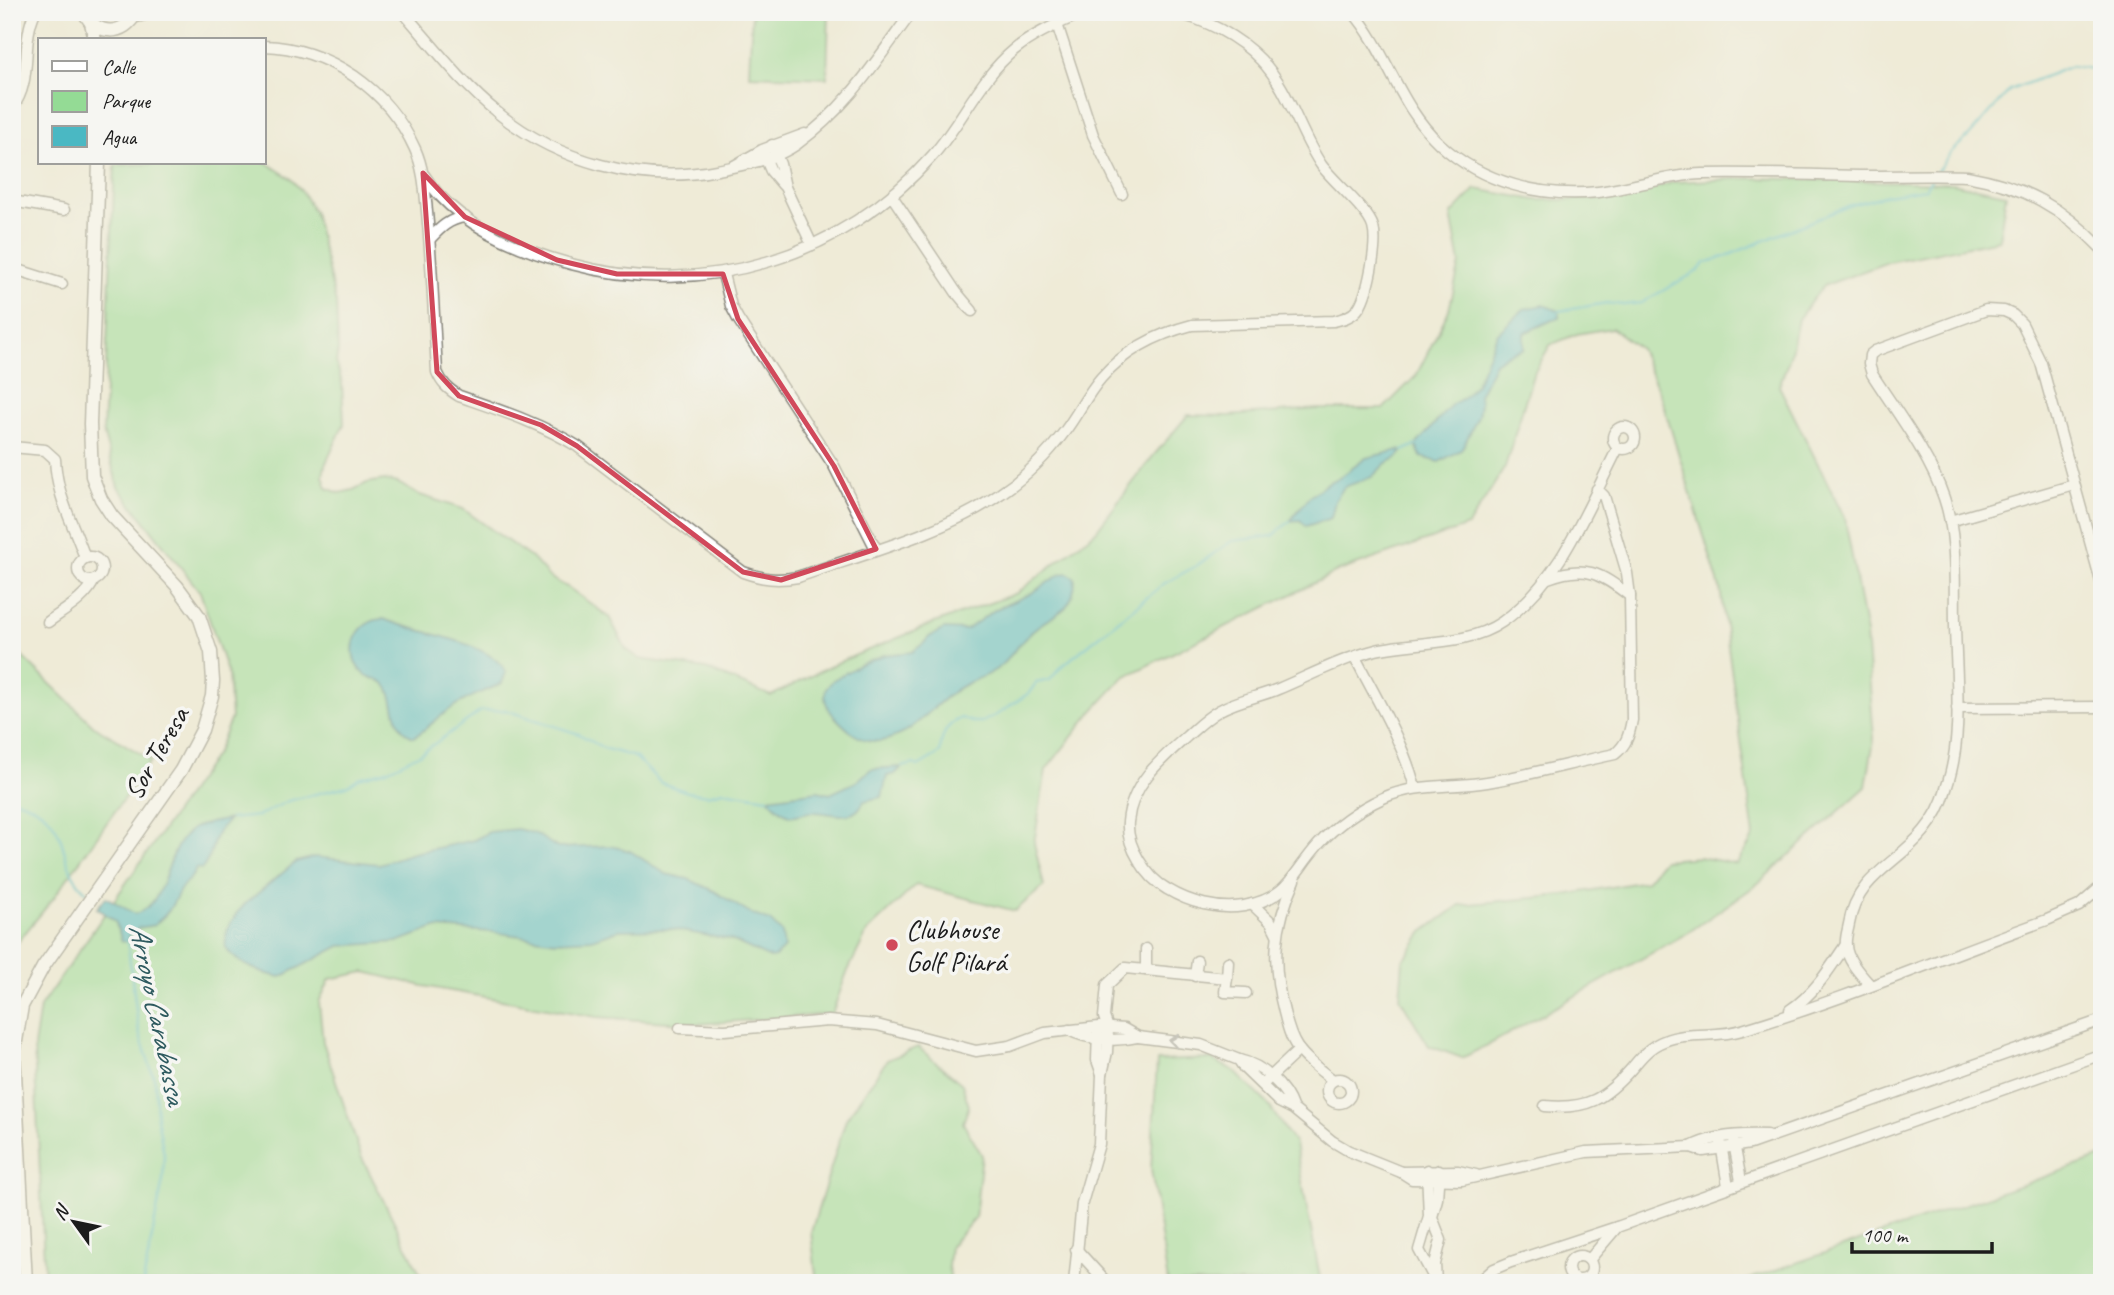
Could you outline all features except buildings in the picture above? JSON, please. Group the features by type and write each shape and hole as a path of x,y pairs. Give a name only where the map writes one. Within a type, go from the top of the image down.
{"street":[{"path":"12,108 22,88 27,62 28,32 35,12"},
{"path":"85,16 109,31 120,34 134,15 156,12"},
{"path":"403,12 498,113 566,153 615,168 652,174 682,174 733,166 747,156 770,153 808,134 859,87 912,12"},
{"path":"423,173 431,187 465,218 526,250 617,274 723,274 784,257 812,244 846,228 892,195 945,141 990,75 1012,51 1033,36 1084,12"},
{"path":"266,47 314,54 359,80 379,97 398,120 416,150 423,173 430,239 437,372 440,382 459,396 541,425 577,446 743,572 762,579 781,580 798,577 939,526 1001,494 1064,433 1100,379 1124,356 1143,343 1171,330 1192,325 1334,321 1356,312 1364,300 1375,236 1369,218 1321,164 1285,95 1261,60 1224,32 1172,12"},
{"path":"1353,12 1415,117 1441,145 1469,165 1498,180 1518,186 1561,192 1596,192 1698,174 1944,175 1992,181 2034,196 2074,221 2102,249"},
{"path":"85,16 94,38"},
{"path":"1057,24 1093,135 1122,194"},
{"path":"770,153 812,244"},
{"name":"Sor Teresa","path":"26,1283 14,1078 15,1036 27,993 181,770 208,712 213,681 211,652 199,616 177,586 112,516 101,499 92,476 90,437 99,164"},
{"path":"892,195 956,292 972,311"},
{"path":"12,201 64,210"},
{"path":"430,239 447,222 454,218 465,218"},
{"path":"12,268 62,284"},
{"path":"723,274 738,319 834,466 876,549"},
{"path":"1776,1019 1803,1001 1845,946 1850,915 1863,888 1925,830 1947,788 1957,742 1954,548 1950,521 1944,497 1927,462 1872,374 1870,355 1986,310 2004,311 2022,324 2036,352 2102,585"},
{"path":"12,447 45,450 55,458 58,486 66,515 85,558"},
{"path":"1298,874 1270,898 1252,904 1221,908 1203,904 1164,888 1150,875 1130,842 1127,830 1129,808 1137,789 1154,765 1208,718 1231,704 1278,689 1332,664 1377,650 1461,639 1501,623 1548,578 1618,448"},
{"path":"1950,521 2074,485"},
{"path":"1333,1080 1298,1050 1293,1040 1279,995 1275,964 1277,934 1286,899 1298,874 1318,844 1358,811 1384,797 1415,787 1475,784 1615,754 1629,737 1632,720 1630,596 1622,551 1604,496 1597,489"},
{"path":"85,558 79,564 79,573 85,580 94,580"},
{"path":"48,622 82,596 100,574 101,565 94,559 85,558"},
{"path":"1548,578 1563,572 1586,571 1599,574 1630,596"},
{"path":"1355,657 1392,724 1415,787"},
{"path":"1957,708 2102,707"},
{"path":"1545,1106 1569,1108 1588,1104 1604,1096 1614,1089 1641,1056 1666,1040 1728,1034 1776,1019 2047,920 2079,905 2102,886"},
{"path":"1252,904 1271,922 1277,934"},
{"path":"1845,946 1859,973 1870,985"},
{"path":"1146,949 1146,970"},
{"path":"1195,975 1197,961"},
{"path":"1228,962 1225,992 1246,993"},
{"path":"1074,1283 1082,1203 1099,1144 1102,1074 1097,1060 1107,985 1125,968 1133,974 1146,970 1165,979 1195,975 1209,982 1227,978"},
{"path":"680,1028 725,1030 828,1021 877,1025 976,1051 1010,1046 1045,1033 1124,1029 1138,1037 1201,1045 1257,1066 1266,1080 1289,1097 1293,1109 1332,1141 1412,1179 1458,1171 1476,1175 1586,1152 1691,1147 1704,1140 1750,1144 2102,1020"},
{"path":"1266,1080 1298,1050"},
{"path":"1478,1283 1494,1269 1511,1262 1617,1227 2102,1054"},
{"path":"1734,1141 1741,1181"},
{"path":"1721,1143 1728,1186"},
{"path":"1426,1175 1429,1216 1419,1250 1435,1281"},
{"path":"1435,1281 1440,1240 1432,1217 1439,1175"},
{"path":"1589,1261 1617,1227"},
{"path":"1076,1249 1107,1283"}],"highlighted area":[{"path":"423,173 465,217 557,260 617,274 723,274 738,319 834,466 876,549 781,580 743,572 577,446 541,425 459,396 437,372"}],"green space":[{"path":"752,12 829,12 827,78 749,75"},
{"path":"266,162 290,178 314,212 336,303 336,362 342,383 344,424 325,465 323,476 327,488 339,493 384,480 463,509 534,560 549,577 609,617 626,649 640,659 706,669 771,696 839,662 1017,593 1096,531 1188,415 1228,416 1318,409 1383,409 1416,376 1449,310 1460,263 1451,215 1476,189 1536,200 1616,199 1674,182 1752,178 1952,183 2006,194 1999,240 1888,262 1823,286 1798,319 1790,357 1779,386 1845,518 1866,634 1874,739 1866,787 1755,886 1689,932 1490,1044 1462,1058 1429,1046 1400,998 1403,961 1423,932 1460,905 1564,895 1646,881 1663,860 1699,857 1737,864 1754,836 1720,588 1660,394 1640,349 1612,328 1577,334 1550,345 1533,375 1505,467 1468,526 1339,571 1124,677 1090,714 1046,770 1034,843 1044,886 1015,911 916,885 867,932 846,975 832,1014 698,1024 597,1017 423,986 365,972 330,979 319,1002 323,1042 361,1156 425,1283 45,1283 34,1046 40,1007 217,752 231,718 228,675 200,592 118,487 103,432 115,165"},
{"path":"12,647 94,726 151,760 53,899 12,949"},
{"path":"918,1047 962,1084 969,1106 963,1123 982,1155 975,1218 950,1246 948,1267 951,1283 817,1283 811,1232 846,1119 887,1060"},
{"path":"1211,1059 1233,1070 1267,1103 1295,1144 1321,1283 1168,1283 1151,1169 1157,1061"},
{"path":"2102,1157 2102,1283 1738,1283"}],"water":[{"path":"1543,305 1559,311 1559,317 1524,333 1524,349 1508,354 1495,363 1479,395 1478,416 1461,450 1439,462 1421,457 1416,445 1452,404 1462,399 1476,384 1497,334 1524,309"},
{"path":"1403,451 1397,458 1386,463 1372,477 1344,487 1335,501 1331,518 1306,526 1300,520 1290,521 1309,497 1329,482 1366,458"},
{"path":"1068,573 1075,578 1075,586 1065,608 1034,629 998,668 953,692 904,732 880,741 862,739 843,725 827,706 826,689 833,680 861,664 884,655 912,652 929,637 944,629 966,630 996,609 1030,594 1061,574"},
{"path":"384,619 469,645 485,653 498,661 506,672 502,683 461,702 414,737 398,722 387,686 363,673 355,662 353,653 356,637 367,624"},
{"path":"902,767 895,774 887,776 882,797 864,801 854,813 848,815 811,812 789,815 768,798 818,791 830,794 856,782 871,769"},
{"path":"230,819 218,832 202,869 196,868 166,914 155,925 138,928 136,933 131,933 127,941 122,941 115,921 97,908 106,897 135,914 147,908 161,888 182,838 195,827"},
{"path":"517,829 534,833 558,848 611,846 630,851 666,874 688,879 714,891 749,913 770,921 782,933 784,948 770,958 731,940 671,929 619,930 592,939 556,941 492,932 435,928 397,942 340,946 281,977 250,967 225,947 227,930 236,914 296,862 315,857 379,864 413,853 474,840 489,832"}],"waterway":[{"path":"1937,171 1952,151 2010,90 2072,66 2102,72"},
{"path":"1559,311 1607,303 1641,303 1698,271 1705,263 1851,205 1887,195 1925,189 1931,179"},
{"path":"1403,451 1416,445"},
{"path":"902,767 914,764 918,766 940,753 945,732 961,718 982,722 1029,693 1036,683 1050,680 1062,666 1165,583 1232,541 1273,536 1290,521"},
{"path":"230,819 258,816 288,801 347,786 359,778 387,770 420,754 481,711 505,710 579,734 603,748 635,757 661,783 707,795 723,791 768,798"},
{"name":"Arroyo Carabassa","path":"12,799 47,816 56,828 70,868 88,893"},
{"name":"Arroyo Carabassa","path":"127,939 139,1032 155,1081 157,1118 164,1154 163,1180 143,1283"}],"place":[{"name":"Clubhouse Golf Pilará","path":"892,945"}]}
